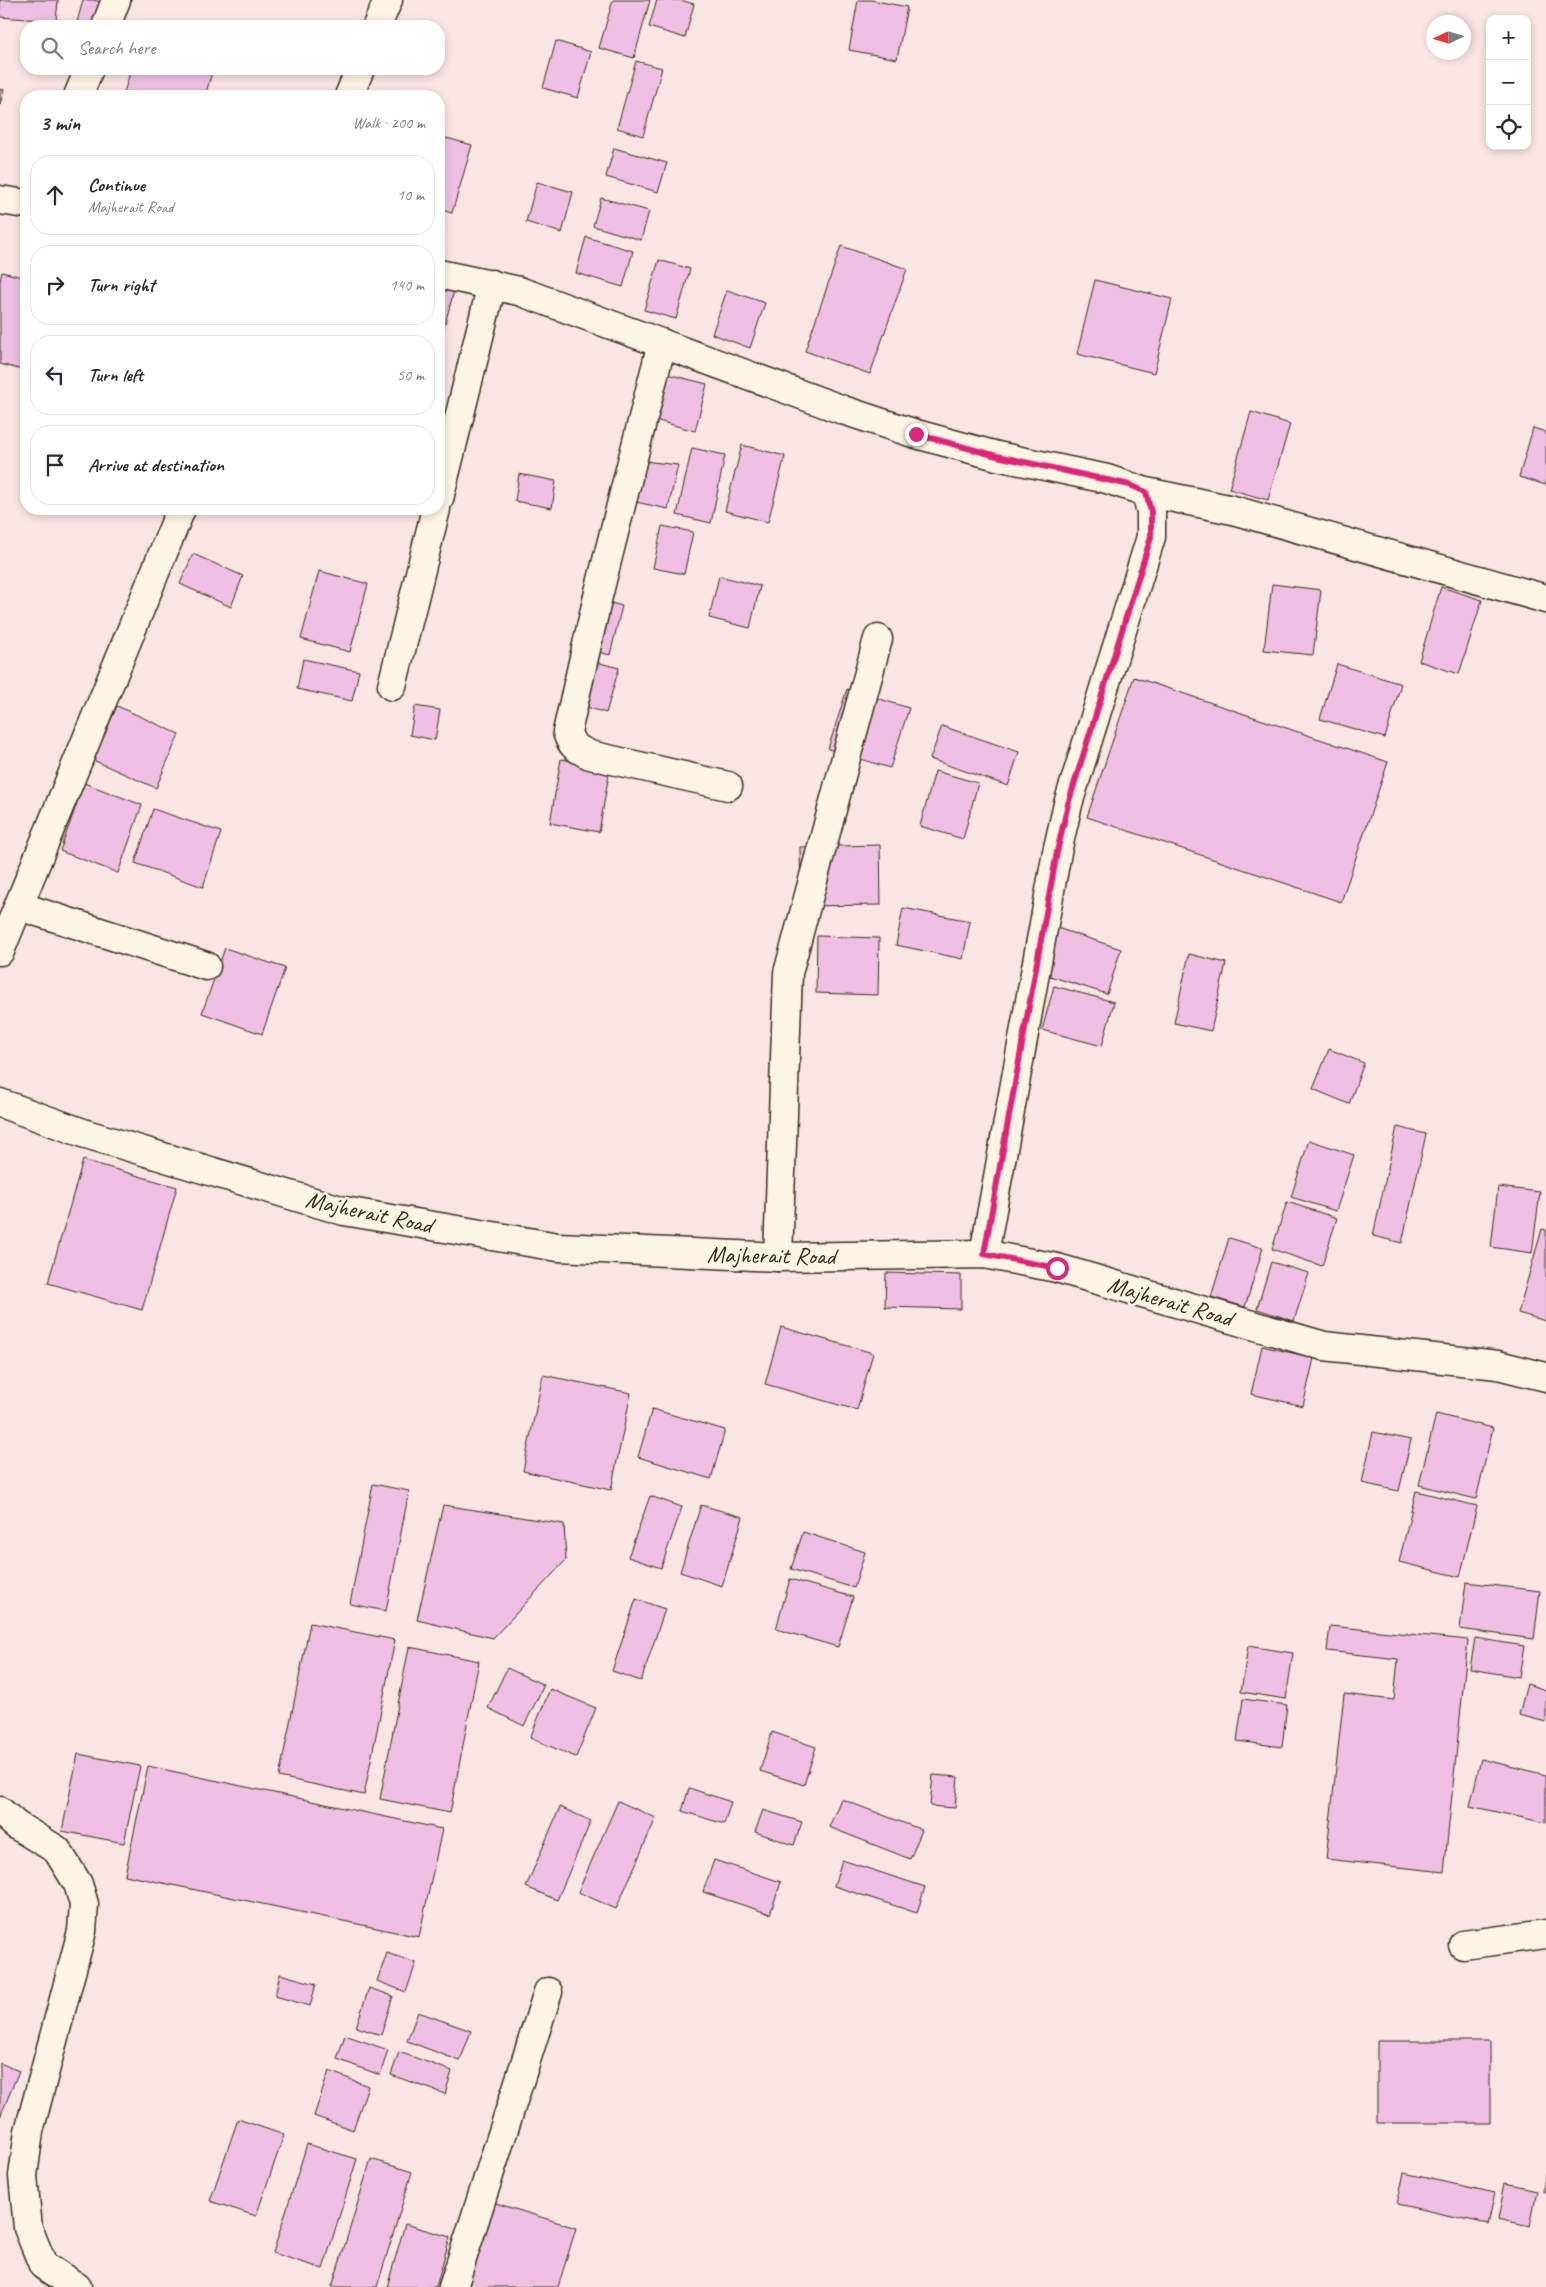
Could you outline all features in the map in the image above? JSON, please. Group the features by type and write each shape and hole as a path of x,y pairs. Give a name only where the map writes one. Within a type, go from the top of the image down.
{"street":[{"path":"108,20 116,0"},
{"path":"380,20 388,0"},
{"path":"80,90 87,75"},
{"path":"351,90 358,75"},
{"path":"0,200 20,203"},
{"path":"445,275 519,291 843,410 916,434 997,456 1107,479 1146,492 1233,510 1546,599"},
{"path":"445,475 492,284"},
{"path":"662,343 599,592 567,732 570,742 576,749 590,755 728,786"},
{"path":"984,1254 1057,852 1068,804 1151,537 1151,512 1146,492"},
{"path":"0,951 180,515"},
{"path":"392,686 435,515"},
{"path":"778,1257 788,973 878,640"},
{"path":"20,906 206,966"},
{"name":"Majherait Road","path":"0,1103 86,1134 344,1211 558,1247 778,1257 984,1254 1057,1268 1324,1346 1498,1365 1546,1377"},
{"path":"0,1811 16,1825 57,1850 78,1884 84,1904 82,1931 29,2131 23,2176 28,2228 43,2265 77,2287"},
{"path":"1463,1945 1546,1934"},
{"path":"453,2287 548,1992"}],"building":[{"path":"0,0 58,0 56,20 0,17"},
{"path":"83,0 94,0 115,6 111,20 78,20"},
{"path":"613,0 650,0 634,58 599,48"},
{"path":"657,0 680,0 694,4 685,38 649,27"},
{"path":"858,0 871,0 907,7 897,59 849,50"},
{"path":"556,41 591,52 578,98 543,88"},
{"path":"636,61 662,68 643,136 617,128"},
{"path":"129,75 211,75 207,90 125,90"},
{"path":"0,89 4,90 0,105"},
{"path":"445,138 472,145 452,213 445,211"},
{"path":"614,148 667,163 658,192 606,177"},
{"path":"537,182 573,192 562,233 526,222"},
{"path":"601,198 649,211 641,240 593,226"},
{"path":"586,237 633,251 623,287 576,273"},
{"path":"841,246 907,269 870,374 805,351"},
{"path":"659,260 690,269 676,319 644,310"},
{"path":"2,272 20,276 20,369 0,364 0,281"},
{"path":"1095,280 1172,299 1154,373 1077,354"},
{"path":"445,284 455,287 445,324"},
{"path":"727,290 765,303 750,348 712,334"},
{"path":"667,374 707,384 695,431 655,420"},
{"path":"1251,412 1290,424 1268,500 1229,489"},
{"path":"1533,428 1546,432 1546,485 1519,477"},
{"path":"742,445 785,456 768,522 725,511"},
{"path":"692,448 725,455 711,523 677,515"},
{"path":"635,460 678,465 668,509 631,501"},
{"path":"519,474 556,481 552,508 515,501"},
{"path":"662,526 693,532 684,574 653,568"},
{"path":"193,554 243,576 231,607 180,584"},
{"path":"319,571 368,584 350,652 301,639"},
{"path":"719,576 760,586 750,628 709,618"},
{"path":"1272,584 1321,590 1313,655 1264,650"},
{"path":"1441,587 1482,600 1459,674 1419,661"},
{"path":"604,601 622,606 610,655 591,650"},
{"path":"303,659 359,671 352,701 297,689"},
{"path":"596,662 619,668 606,713 583,706"},
{"path":"1337,664 1401,684 1385,738 1320,719"},
{"path":"1134,677 1388,762 1341,902 1087,817"},
{"path":"847,689 909,708 890,768 828,749"},
{"path":"117,706 179,734 156,788 93,760"},
{"path":"415,706 440,710 435,740 410,735"},
{"path":"942,726 1019,752 1008,786 930,759"},
{"path":"561,759 610,768 599,832 550,823"},
{"path":"935,771 978,783 963,839 920,826"},
{"path":"84,783 142,805 118,873 60,851"},
{"path":"153,809 221,832 203,887 135,863"},
{"path":"880,845 881,905 801,906 800,847"},
{"path":"903,908 970,921 963,959 896,945"},
{"path":"1051,926 1121,949 1107,994 1037,972"},
{"path":"817,936 879,938 878,995 816,993"},
{"path":"225,948 285,968 262,1034 202,1013"},
{"path":"1189,954 1226,963 1211,1031 1174,1023"},
{"path":"1054,986 1114,1002 1102,1046 1042,1030"},
{"path":"1329,1049 1364,1063 1349,1104 1313,1089"},
{"path":"1397,1127 1426,1134 1402,1243 1373,1236"},
{"path":"1309,1140 1354,1155 1336,1211 1291,1197"},
{"path":"83,1160 177,1187 142,1310 48,1283"},
{"path":"1498,1187 1540,1192 1532,1253 1491,1247"},
{"path":"1287,1202 1337,1218 1322,1266 1272,1249"},
{"path":"1542,1229 1546,1230 1546,1321 1518,1313"},
{"path":"1229,1238 1263,1248 1245,1307 1211,1297"},
{"path":"1271,1262 1309,1273 1294,1321 1257,1309"},
{"path":"886,1273 961,1275 961,1309 885,1307"},
{"path":"781,1327 873,1353 857,1410 765,1384"},
{"path":"1262,1346 1314,1358 1303,1406 1251,1394"},
{"path":"543,1375 631,1393 611,1490 523,1471"},
{"path":"652,1409 725,1430 711,1479 638,1457"},
{"path":"1436,1414 1493,1428 1476,1499 1419,1485"},
{"path":"1373,1432 1411,1440 1399,1491 1362,1483"},
{"path":"373,1484 409,1491 386,1611 350,1604"},
{"path":"1416,1491 1477,1506 1460,1577 1399,1562"},
{"path":"650,1496 682,1507 661,1568 628,1557"},
{"path":"443,1505 564,1524 566,1560 493,1638 417,1620"},
{"path":"701,1505 743,1517 722,1586 680,1572"},
{"path":"803,1532 865,1552 854,1588 791,1569"},
{"path":"790,1579 853,1597 838,1647 776,1629"},
{"path":"1466,1582 1540,1591 1534,1639 1460,1629"},
{"path":"636,1599 665,1609 641,1681 612,1671"},
{"path":"310,1623 395,1640 364,1795 279,1777"},
{"path":"1330,1626 1468,1640 1444,1872 1326,1859 1344,1694 1394,1700 1398,1659 1327,1651"},
{"path":"1475,1638 1524,1646 1519,1677 1470,1669"},
{"path":"1248,1646 1293,1653 1286,1699 1241,1692"},
{"path":"409,1647 479,1661 450,1813 380,1799"},
{"path":"507,1668 544,1685 524,1726 488,1708"},
{"path":"1527,1684 1546,1690 1546,1722 1519,1715"},
{"path":"550,1689 596,1708 576,1757 530,1738"},
{"path":"1243,1699 1287,1705 1282,1747 1237,1741"},
{"path":"772,1732 816,1747 804,1785 760,1771"},
{"path":"78,1754 140,1766 124,1843 62,1831"},
{"path":"1481,1759 1546,1775 1546,1823 1470,1806"},
{"path":"148,1766 442,1829 419,1937 125,1875"},
{"path":"933,1775 958,1777 955,1808 930,1806"},
{"path":"689,1788 731,1802 724,1824 682,1811"},
{"path":"841,1799 922,1830 910,1859 829,1827"},
{"path":"618,1801 656,1818 616,1909 578,1892"},
{"path":"560,1807 591,1821 557,1900 526,1887"},
{"path":"763,1810 802,1822 794,1845 755,1832"},
{"path":"714,1860 781,1882 770,1914 703,1892"},
{"path":"842,1860 925,1887 917,1913 834,1886"},
{"path":"387,1953 416,1963 406,1992 377,1981"},
{"path":"280,1974 316,1984 310,2006 275,1996"},
{"path":"369,1988 393,1996 381,2035 356,2027"},
{"path":"418,2012 471,2031 460,2061 407,2041"},
{"path":"345,2035 388,2050 380,2075 337,2059"},
{"path":"1377,2041 1490,2041 1490,2123 1377,2123"},
{"path":"399,2052 452,2071 445,2094 391,2075"},
{"path":"0,2063 19,2071 0,2117"},
{"path":"329,2071 368,2086 353,2130 314,2116"},
{"path":"238,2119 284,2135 256,2216 210,2201"},
{"path":"307,2144 357,2159 323,2269 273,2253"},
{"path":"371,2159 412,2172 377,2287 332,2287"},
{"path":"1546,2167 1546,2191 1543,2191"},
{"path":"1404,2173 1495,2193 1488,2224 1397,2204"},
{"path":"1505,2183 1537,2190 1530,2226 1498,2219"},
{"path":"489,2201 576,2228 558,2287 462,2287"},
{"path":"405,2224 450,2237 436,2287 387,2287"}],"route":[{"path":"916,434 997,456 1130,485 1146,492 1151,512 1151,537 1068,804 1057,852 984,1254 1057,1268"}]}
